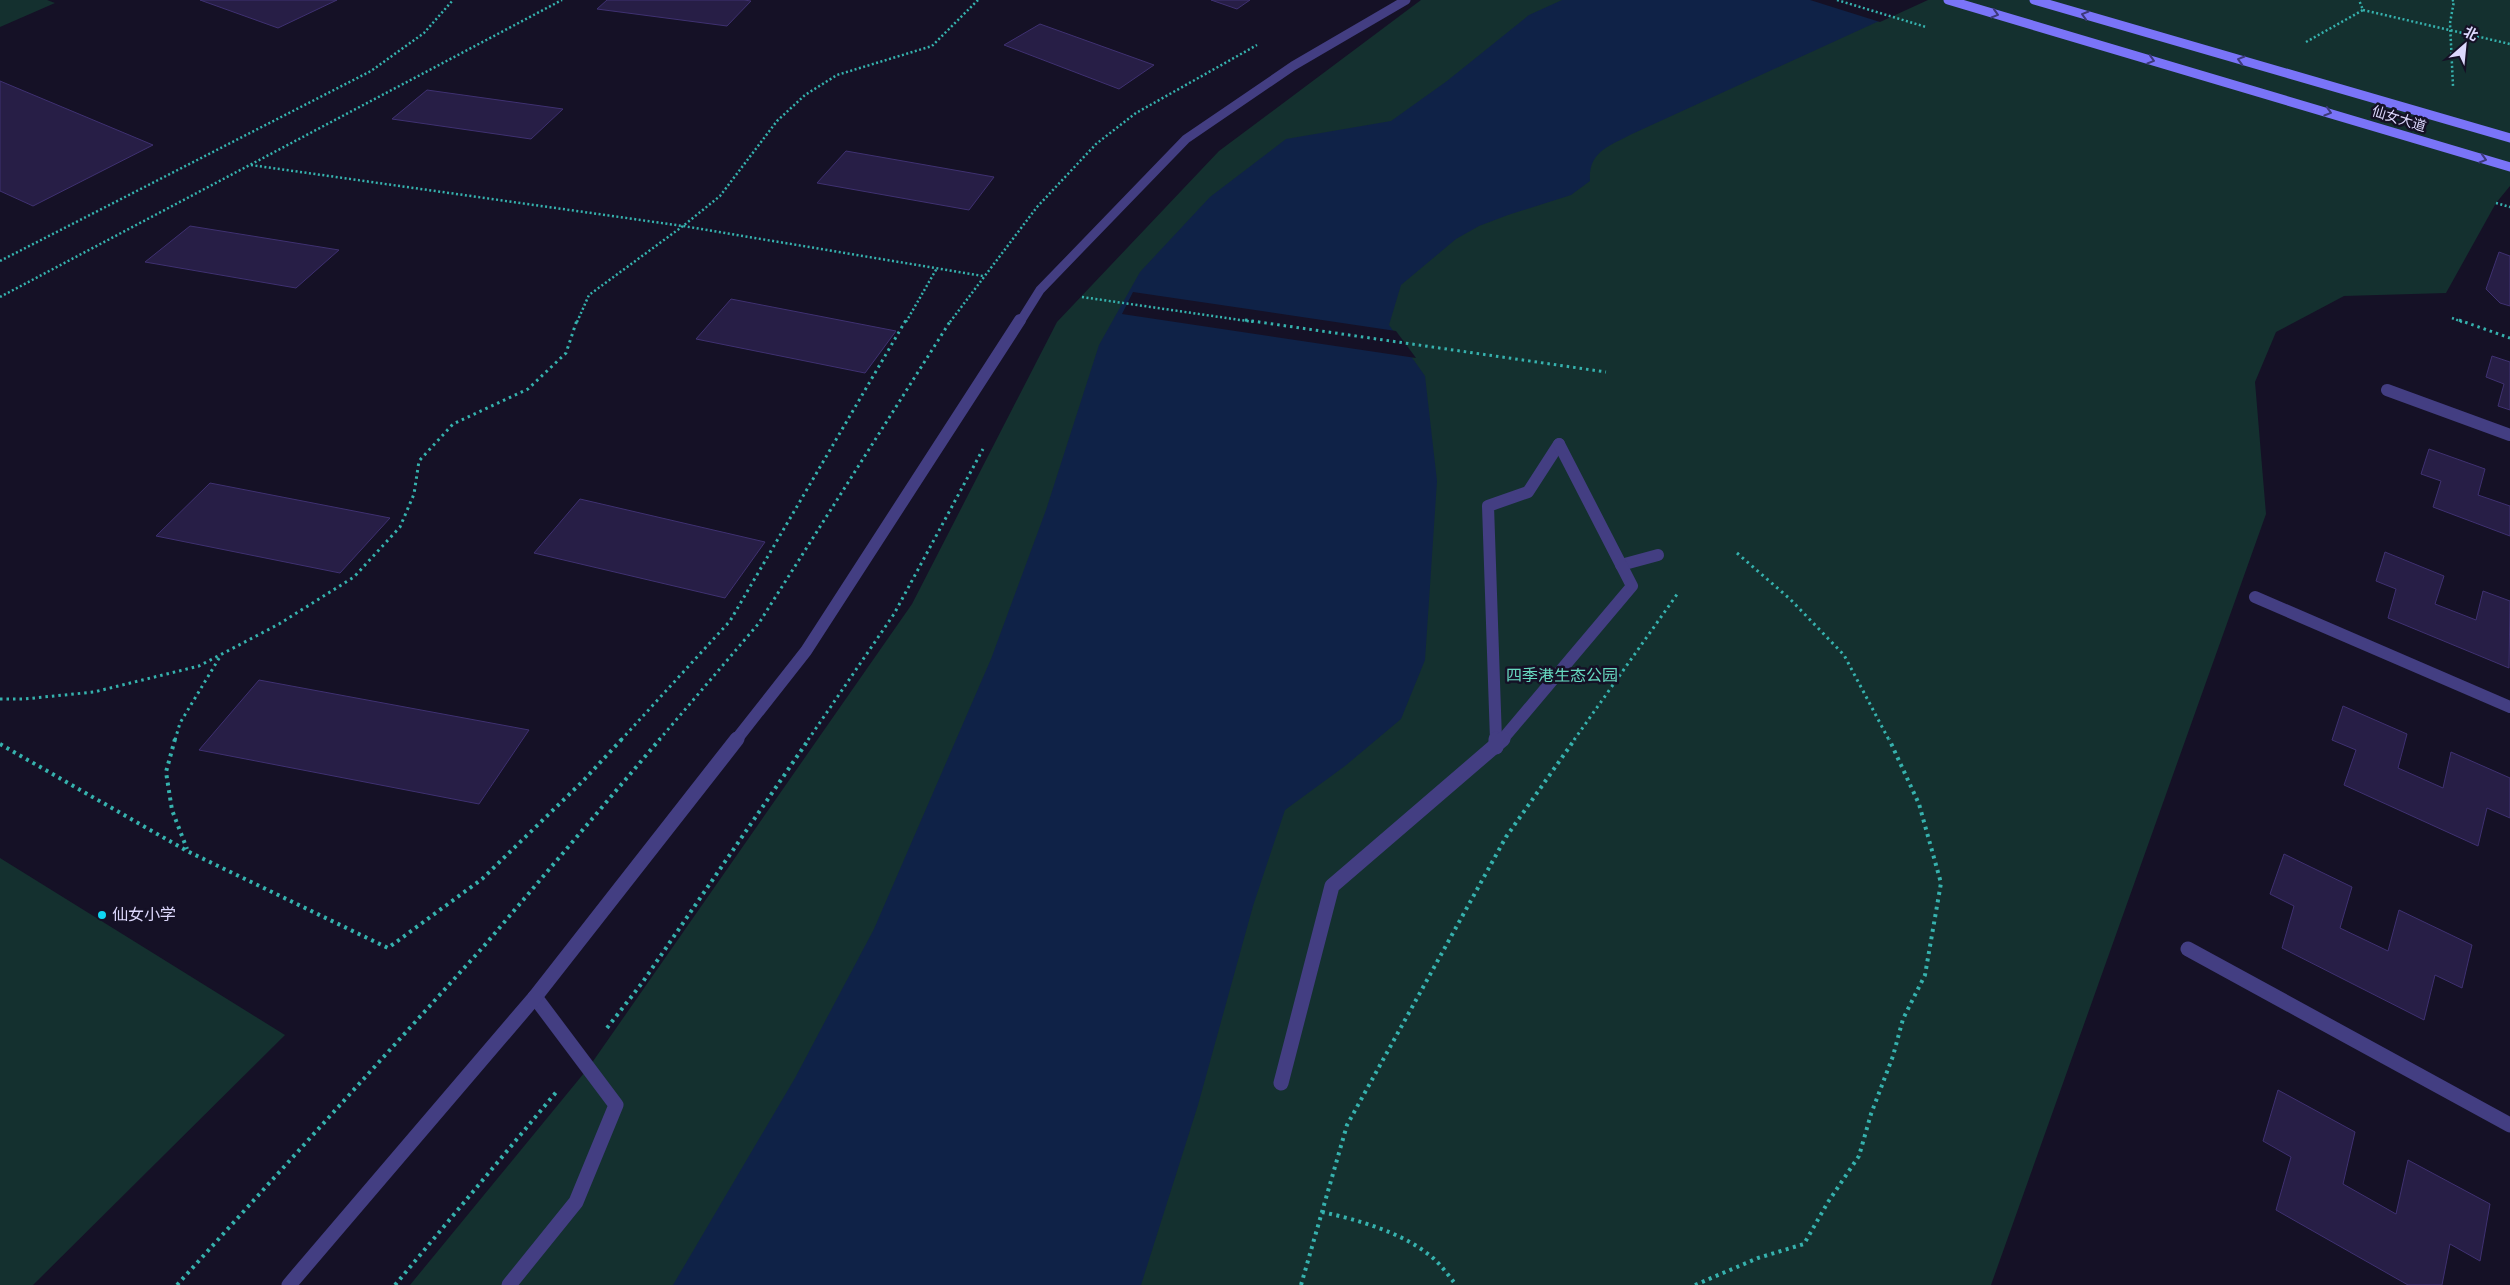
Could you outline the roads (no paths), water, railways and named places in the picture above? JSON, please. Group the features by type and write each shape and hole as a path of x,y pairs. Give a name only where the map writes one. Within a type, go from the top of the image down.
{"main road":[{"name":"仙女大道","path":"1948,0 2510,167"},
{"name":"仙女大道","path":"2034,0 2510,138"}],"street":[{"path":"289,1285 535,997 806,651 1040,290 1186,139 1293,66 1406,0"},
{"path":"2387,390 2510,435"},
{"path":"1281,1083 1332,886 1496,747 1632,586 1559,444 1528,492 1488,506 1496,747"},
{"path":"1621,564 1658,555"},
{"path":"2255,597 2510,707"},
{"path":"2188,949 2510,1125"},
{"path":"508,1285 576,1202 616,1105 535,997"}],"water":[{"path":"1562,0 1925,0 1616,142 1597,156 1590,171 1590,181 1571,195 1479,226 1456,239 1401,285 1389,325 1425,376 1437,481 1425,660 1401,719 1345,766 1285,810 1253,906 1198,1105 1141,1285 673,1285 795,1078 874,929 991,659 1046,510 1099,345 1140,272 1210,197 1286,139 1391,121 1447,81 1529,15"}],"place":[{"name":"仙女小学","path":"102,915"}],"park label":[{"name":"四季港生态公园","path":"1562,676"}]}
